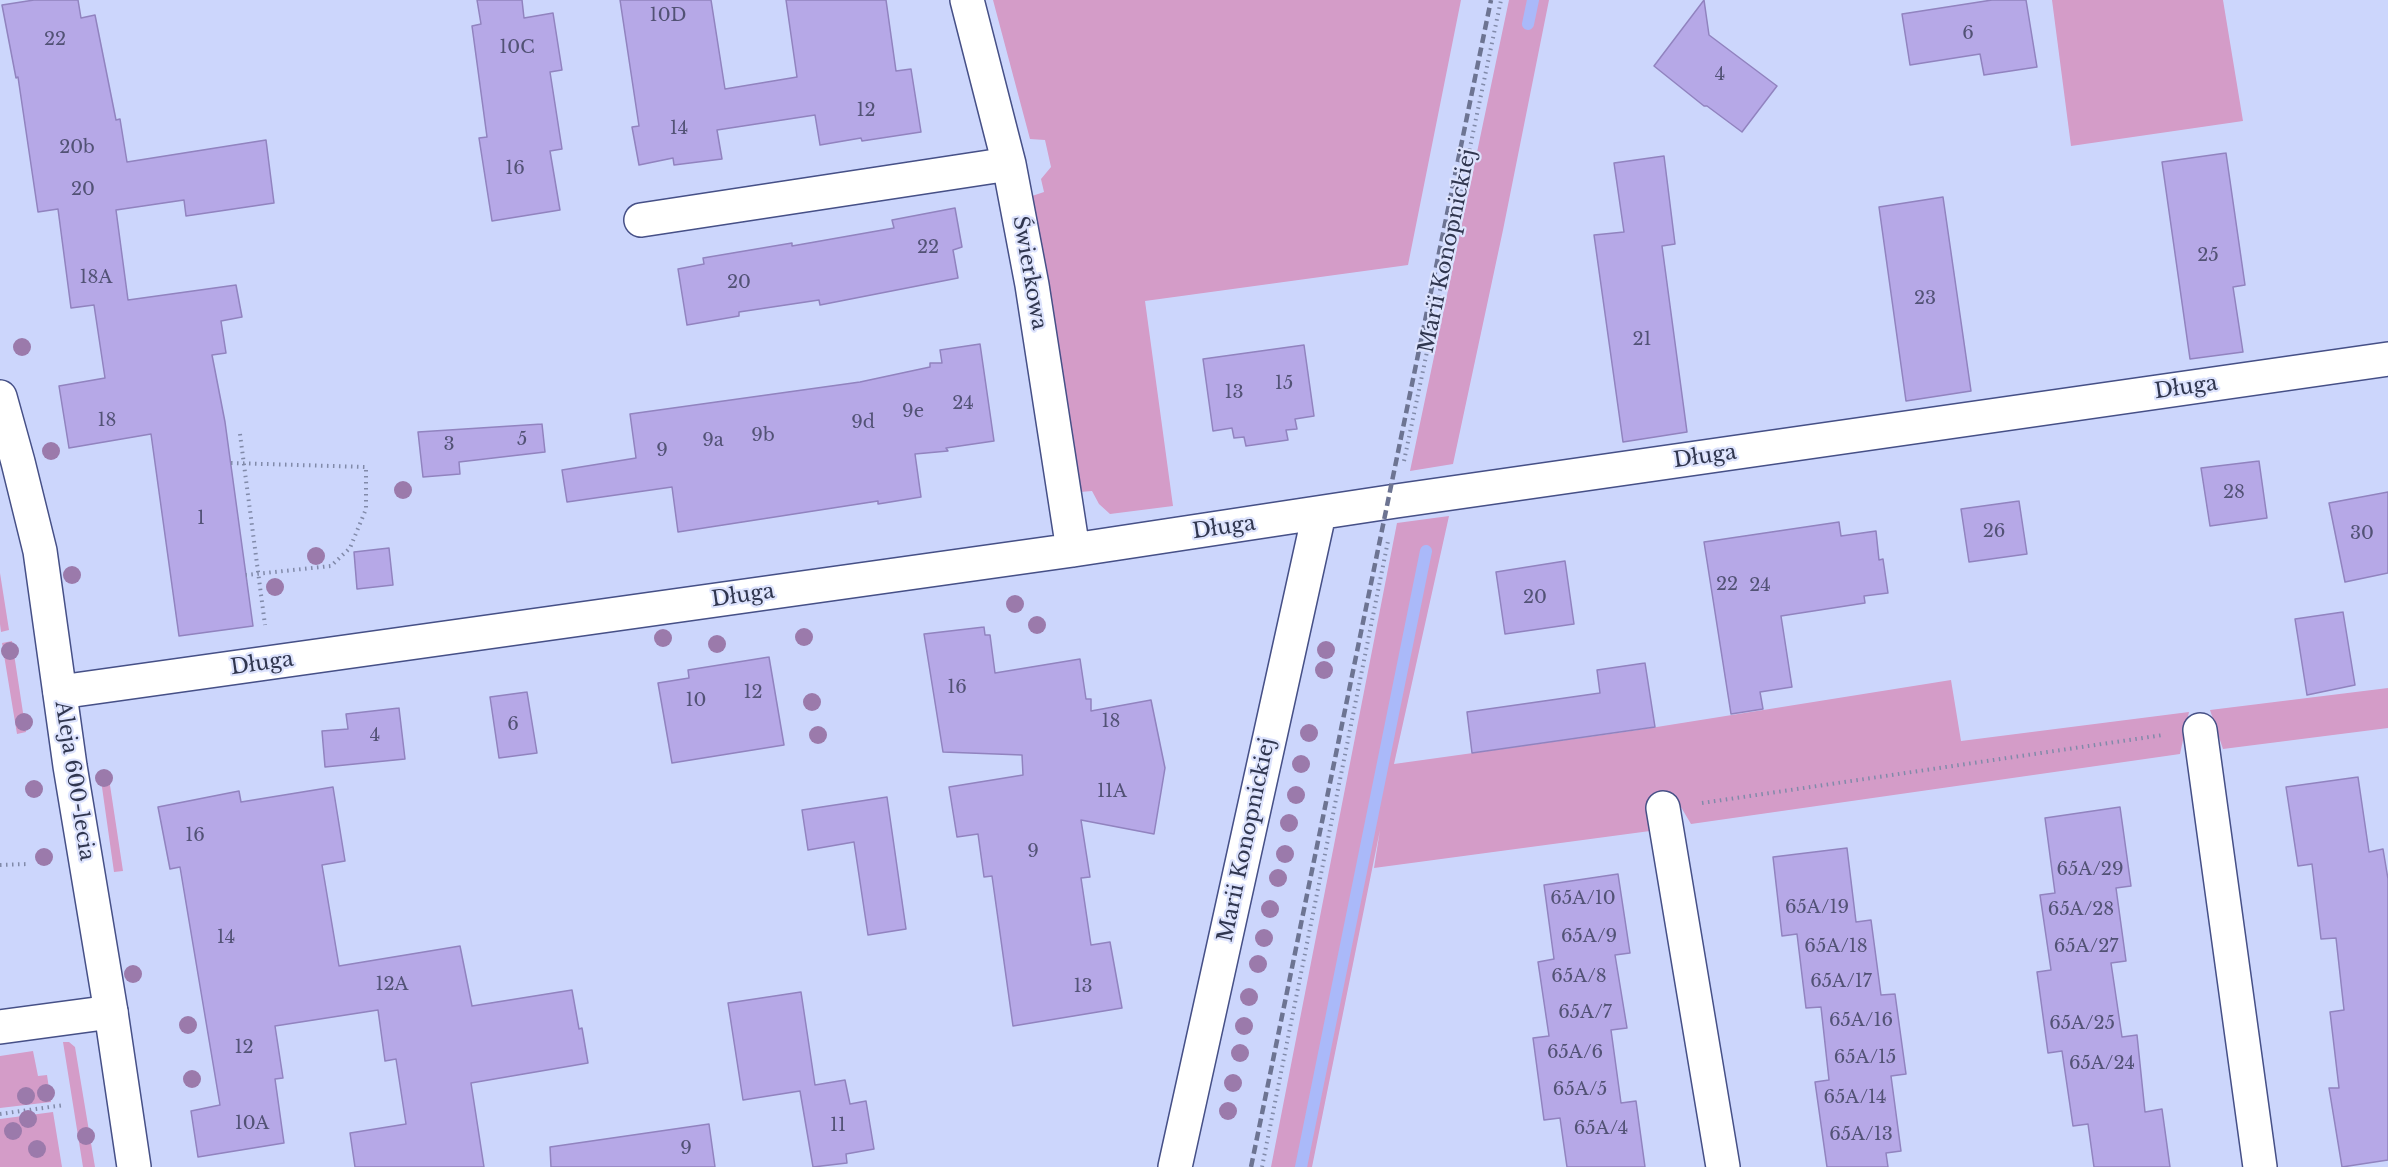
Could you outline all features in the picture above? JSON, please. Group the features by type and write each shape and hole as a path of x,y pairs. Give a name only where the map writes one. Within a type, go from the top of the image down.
{"street":[{"name":"Świerkowa","path":"967,0 1009,164 1032,285 1073,550"},
{"path":"641,220 1009,164"},
{"name":"Długa","path":"60,692 1073,550 1396,501 2388,359"},
{"name":"Aleja 600-lecia","path":"0,397 40,551 134,1167"},
{"name":"Marii Konopnickiej","path":"1175,1167 1319,514"},
{"path":"2200,730 2260,1167"},
{"path":"1663,808 1723,1167"},
{"path":"0,1027 111,1012"}],"path":[{"name":"Marii Konopnickiej","path":"1262,1167 1396,501 1501,0"},
{"path":"240,434 266,632"},
{"path":"231,463 366,467 366,509 350,548 331,566 246,575"},
{"path":"1663,808 2200,730"},
{"path":"0,865 28,864"},
{"path":"0,1114 64,1105"}],"shaded area":[{"path":"993,0 1461,0 1408,265 1145,301 1173,506 1110,514 1099,504 1092,491 1080,492 1032,196 1044,192 1041,179 1051,167 1045,140 1030,139"},
{"path":"1509,0 1549,0 1503,230 1453,464 1410,471"},
{"path":"2052,0 2223,0 2243,121 2071,146"},
{"path":"1449,516 1394,764 1638,730 1951,680 1961,741 2189,712 2180,754 1691,824 1675,797 1650,801 1650,831 1374,868 1380,830 1312,1167 1271,1167 1397,523"},
{"path":"0,573 9,630 1,632 0,624"},
{"path":"12,641 26,732 17,734 2,643"},
{"path":"2388,688 2388,728 2223,749 2210,710"},
{"path":"108,772 123,871 114,872 100,773"},
{"path":"63,1042 69,1042 75,1047 95,1167 83,1167"},
{"path":"33,1051 38,1076 47,1075 51,1102 0,1108 0,1056"},
{"path":"53,1112 62,1167 0,1167 0,1119"}],"building":[{"path":"34,0 78,0 81,18 95,15 116,120 120,119 127,162 266,140 274,203 186,216 184,200 116,210 128,300 236,285 242,317 221,321 226,353 212,355 225,422 253,626 179,636 151,434 69,448 59,386 105,378 94,305 71,308 58,209 38,212 18,77 16,78 2,5"},
{"path":"477,0 522,0 524,18 553,13 562,70 550,72 562,149 550,151 560,210 492,221 479,138 487,137 472,26 481,24"},
{"path":"620,0 711,0 725,89 797,77 786,0 886,0 896,71 911,69 921,132 820,145 815,115 717,130 722,159 674,165 673,158 639,165 632,127 639,126"},
{"path":"1704,0 1709,35 1777,86 1742,132 1704,106 1654,66"},
{"path":"1992,0 2026,0 2037,67 1984,75 1980,54 1910,65 1902,14"},
{"path":"2226,153 2245,285 2233,287 2243,352 2190,359 2162,162"},
{"path":"1664,156 1675,244 1662,246 1687,432 1623,442 1594,235 1624,232 1614,163"},
{"path":"1943,197 1971,391 1906,401 1879,207"},
{"path":"955,208 962,247 953,250 958,278 820,305 819,300 739,312 739,316 687,325 678,269 704,264 703,258 792,243 792,246 894,228 892,220"},
{"path":"980,344 994,441 946,448 948,451 915,454 921,497 878,504 878,501 678,532 672,487 567,502 562,470 636,458 630,414 860,382 930,367 930,363 942,363 940,350"},
{"path":"1304,345 1314,416 1295,419 1297,429 1286,430 1288,440 1246,446 1244,437 1234,438 1232,428 1213,431 1203,359"},
{"path":"542,424 545,452 459,462 460,474 423,477 418,432"},
{"path":"2259,461 2267,518 2210,526 2201,468"},
{"path":"2388,492 2388,573 2345,582 2329,503"},
{"path":"2019,501 2027,554 1969,562 1961,509"},
{"path":"1839,522 1841,536 1876,531 1879,560 1883,559 1888,593 1864,596 1865,603 1781,616 1792,687 1760,692 1763,709 1731,714 1704,542"},
{"path":"389,548 393,585 357,589 354,552"},
{"path":"1565,561 1574,624 1505,634 1496,572"},
{"path":"2343,612 2355,685 2307,695 2295,619"},
{"path":"984,627 985,635 990,635 995,673 1080,659 1086,699 1091,699 1091,711 1151,700 1165,768 1154,834 1081,820 1090,877 1081,878 1091,945 1110,942 1122,1008 1013,1026 992,876 984,877 978,834 957,837 949,787 1023,775 1022,755 943,752 924,634"},
{"path":"769,657 784,745 672,763 658,683 689,678 688,670"},
{"path":"1645,663 1655,727 1472,753 1467,712 1600,693 1597,670"},
{"path":"527,692 537,753 499,758 490,697"},
{"path":"399,708 405,759 325,767 322,731 348,729 346,714"},
{"path":"2358,777 2369,852 2383,849 2388,879 2388,1160 2342,1167 2329,1088 2339,1088 2330,1012 2344,1010 2336,938 2321,939 2312,864 2298,866 2286,787"},
{"path":"333,787 345,861 322,865 339,966 460,946 472,1006 572,990 588,1063 471,1083 484,1167 355,1167 350,1133 406,1124 396,1059 385,1061 378,1010 275,1026 283,1078 275,1079 284,1143 198,1157 191,1111 220,1105 180,867 170,869 158,807 239,791 241,802"},
{"path":"887,797 906,929 868,935 854,842 808,850 802,810"},
{"path":"2120,807 2131,886 2116,888 2126,961 2111,963 2122,1037 2137,1035 2145,1112 2162,1109 2170,1167 2094,1167 2088,1124 2073,1126 2062,1051 2048,1053 2037,972 2051,970 2040,895 2055,893 2045,818"},
{"path":"1847,848 1856,922 1871,920 1881,995 1895,994 1906,1074 1891,1076 1901,1151 1886,1153 1888,1167 1827,1167 1815,1082 1829,1080 1821,1007 1806,1008 1797,934 1782,936 1773,857"},
{"path":"1618,874 1630,953 1615,955 1627,1028 1611,1030 1621,1103 1636,1101 1645,1167 1567,1167 1560,1118 1544,1120 1533,1038 1549,1036 1538,962 1554,959 1544,885"},
{"path":"801,992 815,1085 845,1080 850,1104 866,1101 874,1149 846,1154 847,1163 813,1167 800,1091 743,1100 728,1003"},
{"path":"709,1124 715,1167 551,1167 550,1147"}],"waterway":[{"path":"1528,24 1533,0"},
{"path":"1301,1167 1426,551"}],"railway":[{"path":"1251,1167 1491,0"}]}
